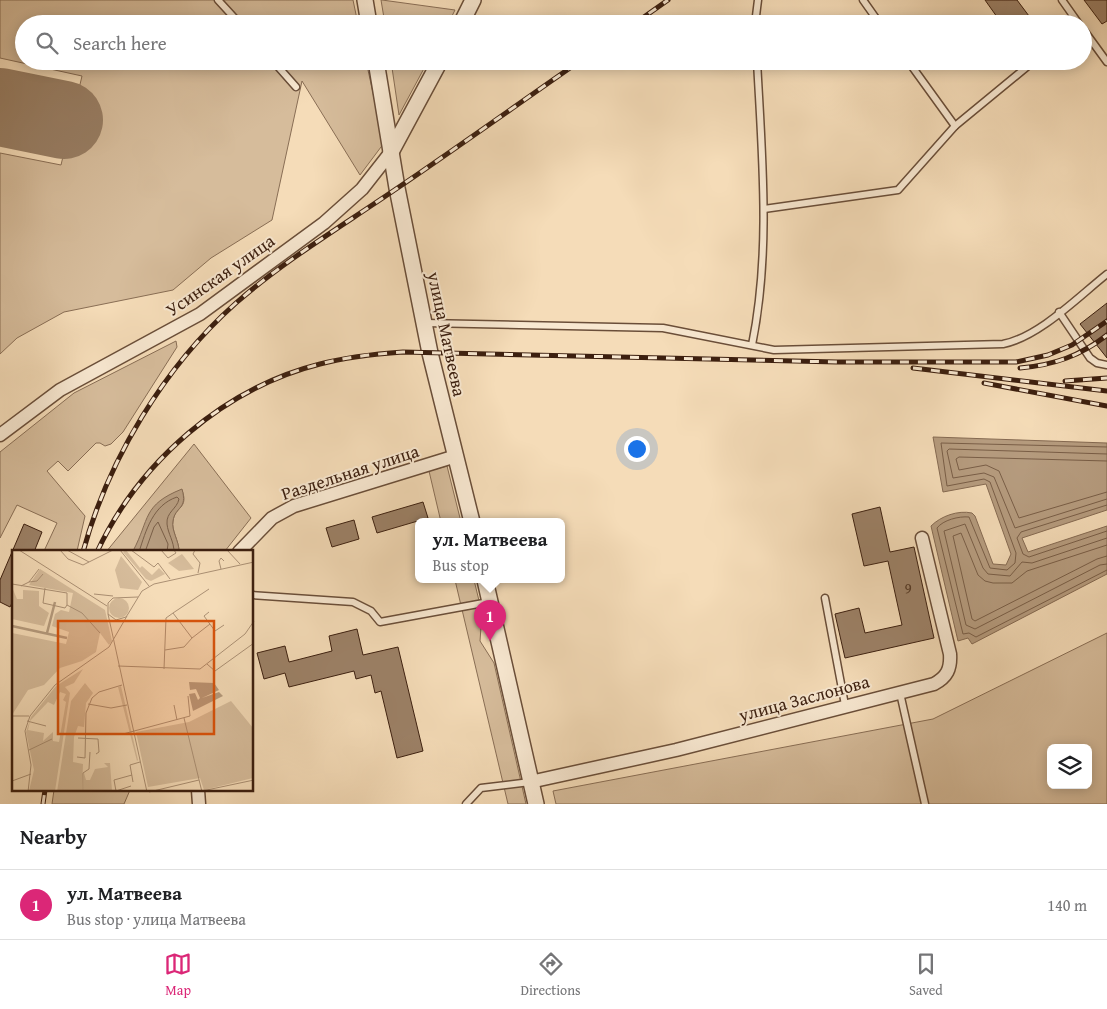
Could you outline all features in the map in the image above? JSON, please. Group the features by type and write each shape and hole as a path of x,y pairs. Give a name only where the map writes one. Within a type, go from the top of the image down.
{"street":[{"path":"365,0 368,15"},
{"path":"466,15 473,0"},
{"name":"улица Матвеева","path":"378,70 424,323 471,518"},
{"path":"392,152 435,70"},
{"name":"Усинская улица","path":"0,435 60,390 200,314 324,223 362,189 392,152"},
{"name":"Раздельная улица","path":"241,550 272,518 294,506 456,456"},
{"name":"улица Заслонова","path":"530,782 676,750 845,705 934,684 947,674 951,665 922,538"},
{"path":"486,583 536,804"}],"lane":[{"path":"218,0 232,15"},
{"path":"757,15 758,0"},
{"path":"863,0 874,15"},
{"path":"1062,0 1073,15"},
{"path":"1092,41 1107,62"},
{"path":"281,70 296,87"},
{"path":"752,345 762,285 764,208 757,70"},
{"path":"915,70 955,126"},
{"path":"764,208 898,190 955,126 1023,70"},
{"path":"424,323 654,328 685,331 774,350 796,351 1003,344 1022,338 1107,274"},
{"path":"1059,312 1090,358 1107,365"},
{"path":"254,595 352,602 371,611 380,622 490,602"},
{"path":"825,598 845,705"},
{"path":"899,692 925,804"},
{"path":"466,804 480,788 530,782"}],"shaded area":[{"path":"0,0 353,0 356,15 15,15 15,61 0,58"},
{"path":"381,0 455,10 452,15 384,15"},
{"path":"55,70 368,70 384,143 360,175 302,81 272,220 211,258 173,290 64,312 17,338 0,354 0,153 61,165 82,76"},
{"path":"392,70 423,70 399,115"},
{"path":"176,341 177,347 123,432 111,444 105,446 96,443 68,471 58,461 47,471 85,516 77,550 44,550 57,523 17,505 0,538 0,452 74,393"},
{"path":"194,444 251,518 226,550 179,550 173,524 174,516 184,501 182,490 134,550 108,550"},
{"path":"447,466 460,518 440,518 429,471"},
{"path":"456,583 475,583 482,613 480,641 494,663 526,804 508,804"},
{"path":"1107,633 1107,804 556,804 553,791 933,719"},
{"path":"54,792 129,792 124,804 52,804"}],"water":[{"path":"933,437 1107,443 1107,510 1022,538 1028,552 1107,526 1107,574 972,644 968,638 958,641 931,526 940,519 950,515 961,512 972,513 975,516 993,564 1006,565 1011,554 986,484 943,492"},
{"path":"182,489 183,501 174,516 173,524 179,550 133,550 153,507 169,495"}],"building":[{"path":"985,0 1017,0 1028,15 996,15"},
{"path":"1084,0 1107,0 1107,21 1102,24"},
{"path":"1107,303 1107,358 1080,324"},
{"path":"423,502 428,518 415,518 415,522 377,533 372,517"},
{"path":"880,507 890,552 914,547 934,638 845,658 835,614 859,608 865,633 902,625 888,561 864,566 852,514"},
{"path":"354,520 359,539 332,547 326,528"},
{"path":"24,524 42,532 35,550 13,550"},
{"path":"12,552 12,603 10,607 0,602 0,580"},
{"path":"357,629 363,655 398,647 423,751 397,758 381,691 375,693 371,675 356,679 354,671 289,687 285,673 264,679 257,653 285,646 289,662 332,651 329,636"}],"runway":[{"path":"0,107 64,120"}],"railway":[{"path":"647,15 668,0"},
{"path":"84,550 107,483 123,450 163,386 185,356 210,328 255,287 294,258 567,70"},
{"path":"98,550 115,519 136,488 161,459 188,433 218,410 251,391 285,375 320,364 361,356 403,352 837,362 1016,362 1048,355 1072,345 1107,321"},
{"path":"1020,368 1044,365 1077,354 1107,335"},
{"path":"913,368 1107,391"},
{"path":"1065,381 1107,378"},
{"path":"984,383 1107,406"},
{"path":"43,804 45,792"}],"place":[{"name":"ул. Матвеева","path":"490,641"}]}
